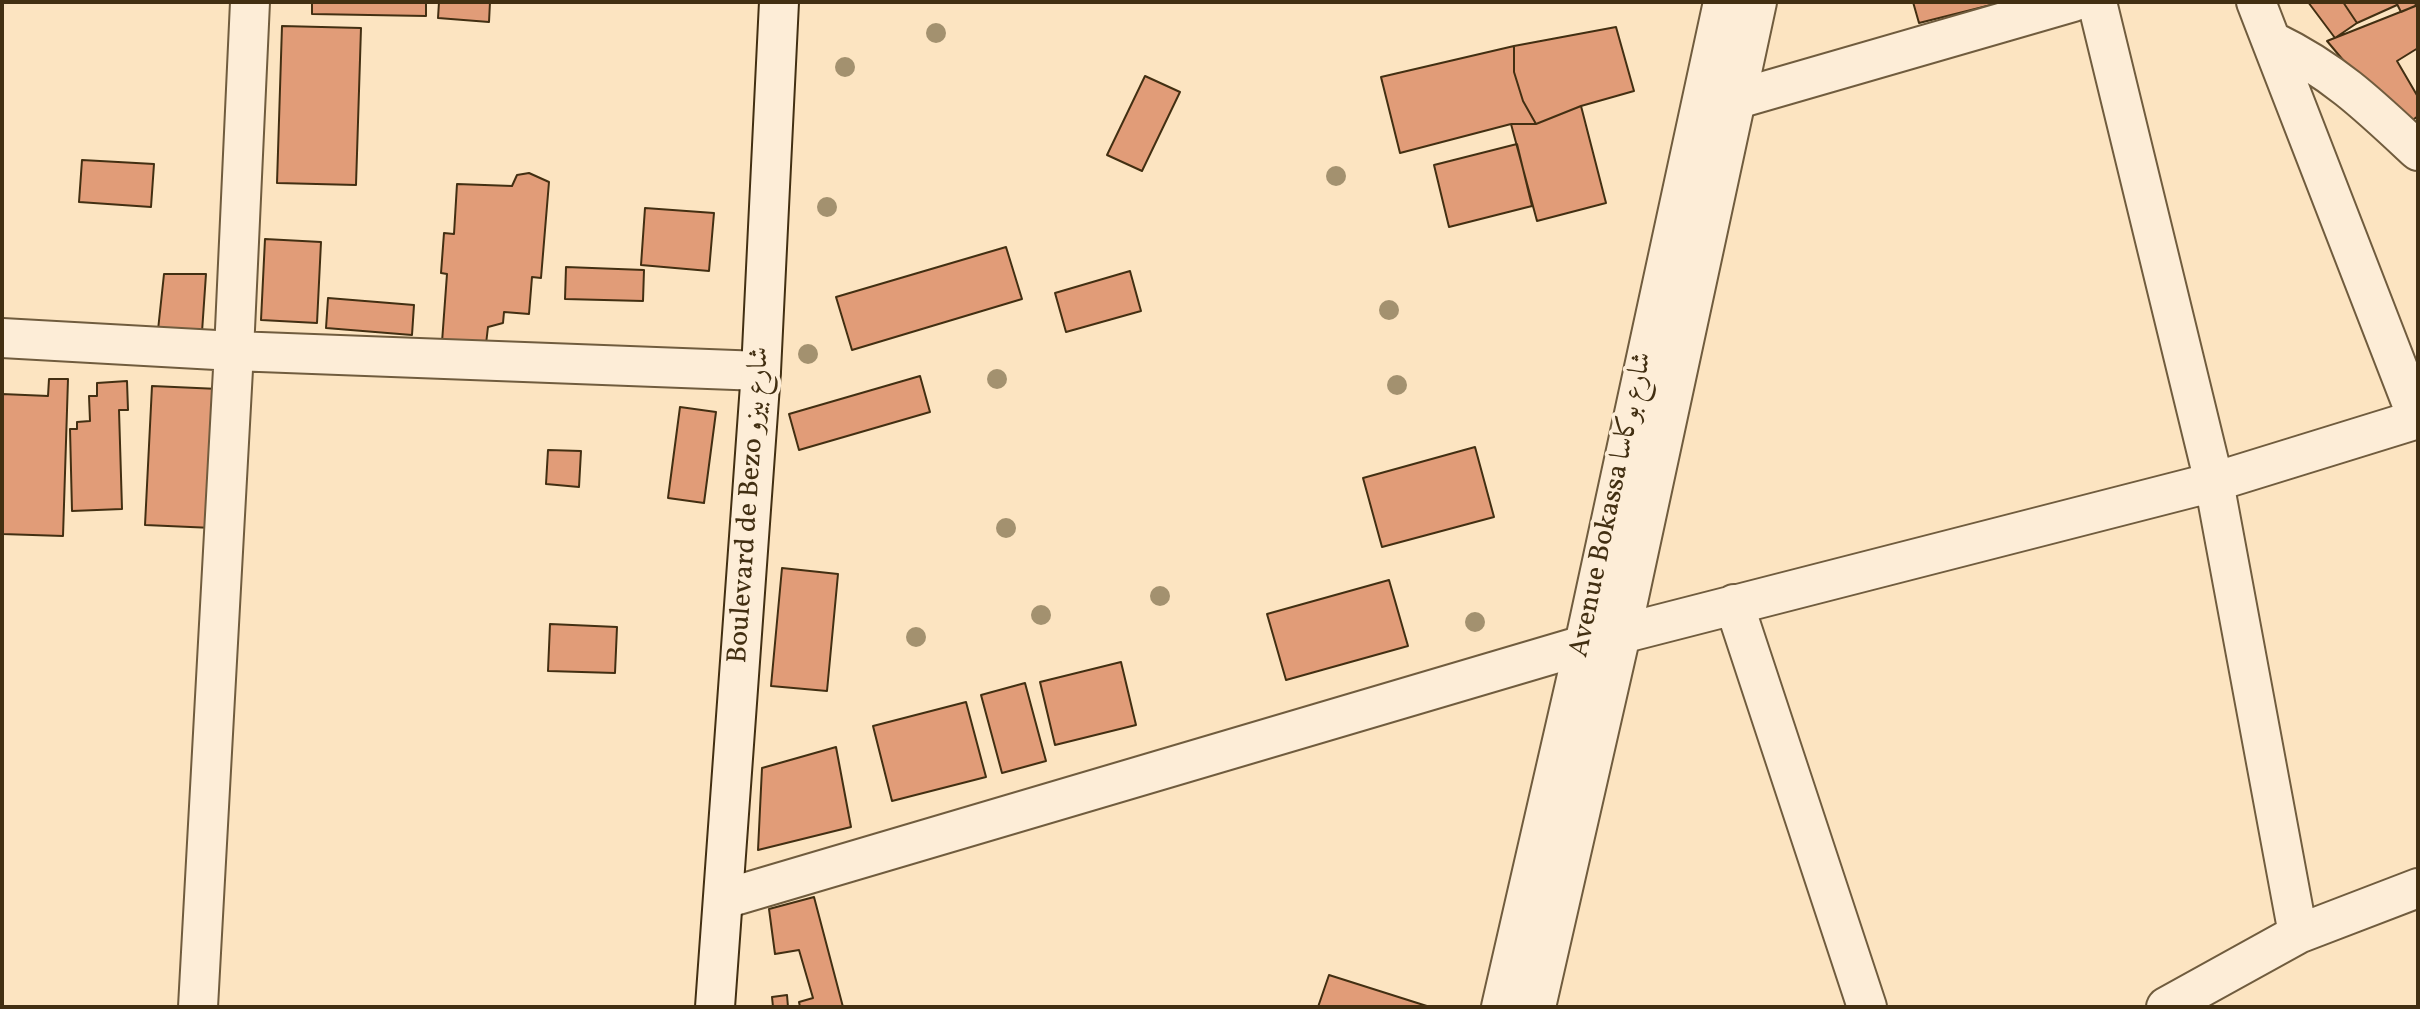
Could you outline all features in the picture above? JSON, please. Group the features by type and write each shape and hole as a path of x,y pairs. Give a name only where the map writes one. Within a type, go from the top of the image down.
{"street":[{"path":"198,1007 250,2"},
{"name":"Boulevard de Bezo شارع بيزو","path":"715,1007 761,371 779,2"},
{"name":"Avenue Bokassa شارع بوكاسا","path":"1501,1007 1584,645 1723,2"},
{"name":"Avenue Bokassa شارع بوكاسا","path":"1536,1007 1621,634 1757,2"},
{"path":"1734,100 2073,2"},
{"path":"2097,2 2214,482 2298,934"},
{"path":"724,899 1621,634 2214,482 2418,420 2256,2"},
{"path":"2273,42 2305,58 2356,92 2418,151"},
{"path":"2,338 234,351 761,371"},
{"path":"1734,604 1867,1007"},
{"path":"2166,1007 2298,934 2418,888"}],"building":[{"path":"312,2 426,2 426,16 312,14"},
{"path":"439,2 490,2 489,22 438,18"},
{"path":"1913,2 2003,2 1919,23"},
{"path":"2308,2 2343,2 2357,23 2335,38"},
{"path":"2343,2 2396,2 2397,5 2357,23"},
{"path":"2396,2 2417,2 2415,6 2401,12"},
{"path":"2418,5 2418,48 2397,61 2418,97 2418,116 2401,129 2327,41"},
{"path":"282,26 361,28 356,185 277,183"},
{"path":"1616,27 1634,91 1581,106 1536,124 1523,101 1514,72 1514,46"},
{"path":"1514,46 1514,72 1523,101 1536,124 1511,124 1400,153 1381,77"},
{"path":"1145,76 1180,92 1142,171 1107,155"},
{"path":"1581,106 1606,203 1537,221 1511,124 1536,124"},
{"path":"1517,144 1532,206 1449,227 1434,165"},
{"path":"82,160 154,164 151,207 79,202"},
{"path":"529,173 549,182 541,278 532,277 529,314 504,312 503,323 488,327 486,344 442,342 447,274 441,273 444,233 454,234 457,184 512,186 517,175"},
{"path":"645,208 714,213 709,271 641,265"},
{"path":"265,239 321,242 317,323 261,320"},
{"path":"1006,247 1022,299 852,350 836,297"},
{"path":"566,267 644,270 643,301 565,299"},
{"path":"1130,271 1141,311 1066,332 1055,293"},
{"path":"164,274 206,274 202,332 158,330"},
{"path":"328,298 414,305 412,335 326,328"},
{"path":"920,376 930,412 799,450 789,414"},
{"path":"49,379 68,379 63,536 2,534 2,394 48,396"},
{"path":"127,381 128,410 119,410 122,509 72,511 70,429 77,429 77,422 90,421 89,396 97,396 97,383"},
{"path":"152,386 219,389 213,528 145,525"},
{"path":"680,407 716,412 704,503 668,498"},
{"path":"1475,447 1494,517 1382,547 1363,478"},
{"path":"548,450 581,451 579,487 546,484"},
{"path":"782,568 838,574 827,691 771,686"},
{"path":"1389,580 1408,646 1286,680 1267,614"},
{"path":"550,624 617,627 615,673 548,671"},
{"path":"1121,662 1136,725 1055,745 1040,682"},
{"path":"1025,683 1046,761 1002,773 981,695"},
{"path":"966,702 986,777 892,801 873,726"},
{"path":"836,747 851,827 758,850 762,768"},
{"path":"814,897 843,1007 800,1007 799,1002 813,998 799,950 775,954 769,909"},
{"path":"1329,975 1430,1007 1318,1007"},
{"path":"787,995 788,1007 773,1007 772,997"}]}
